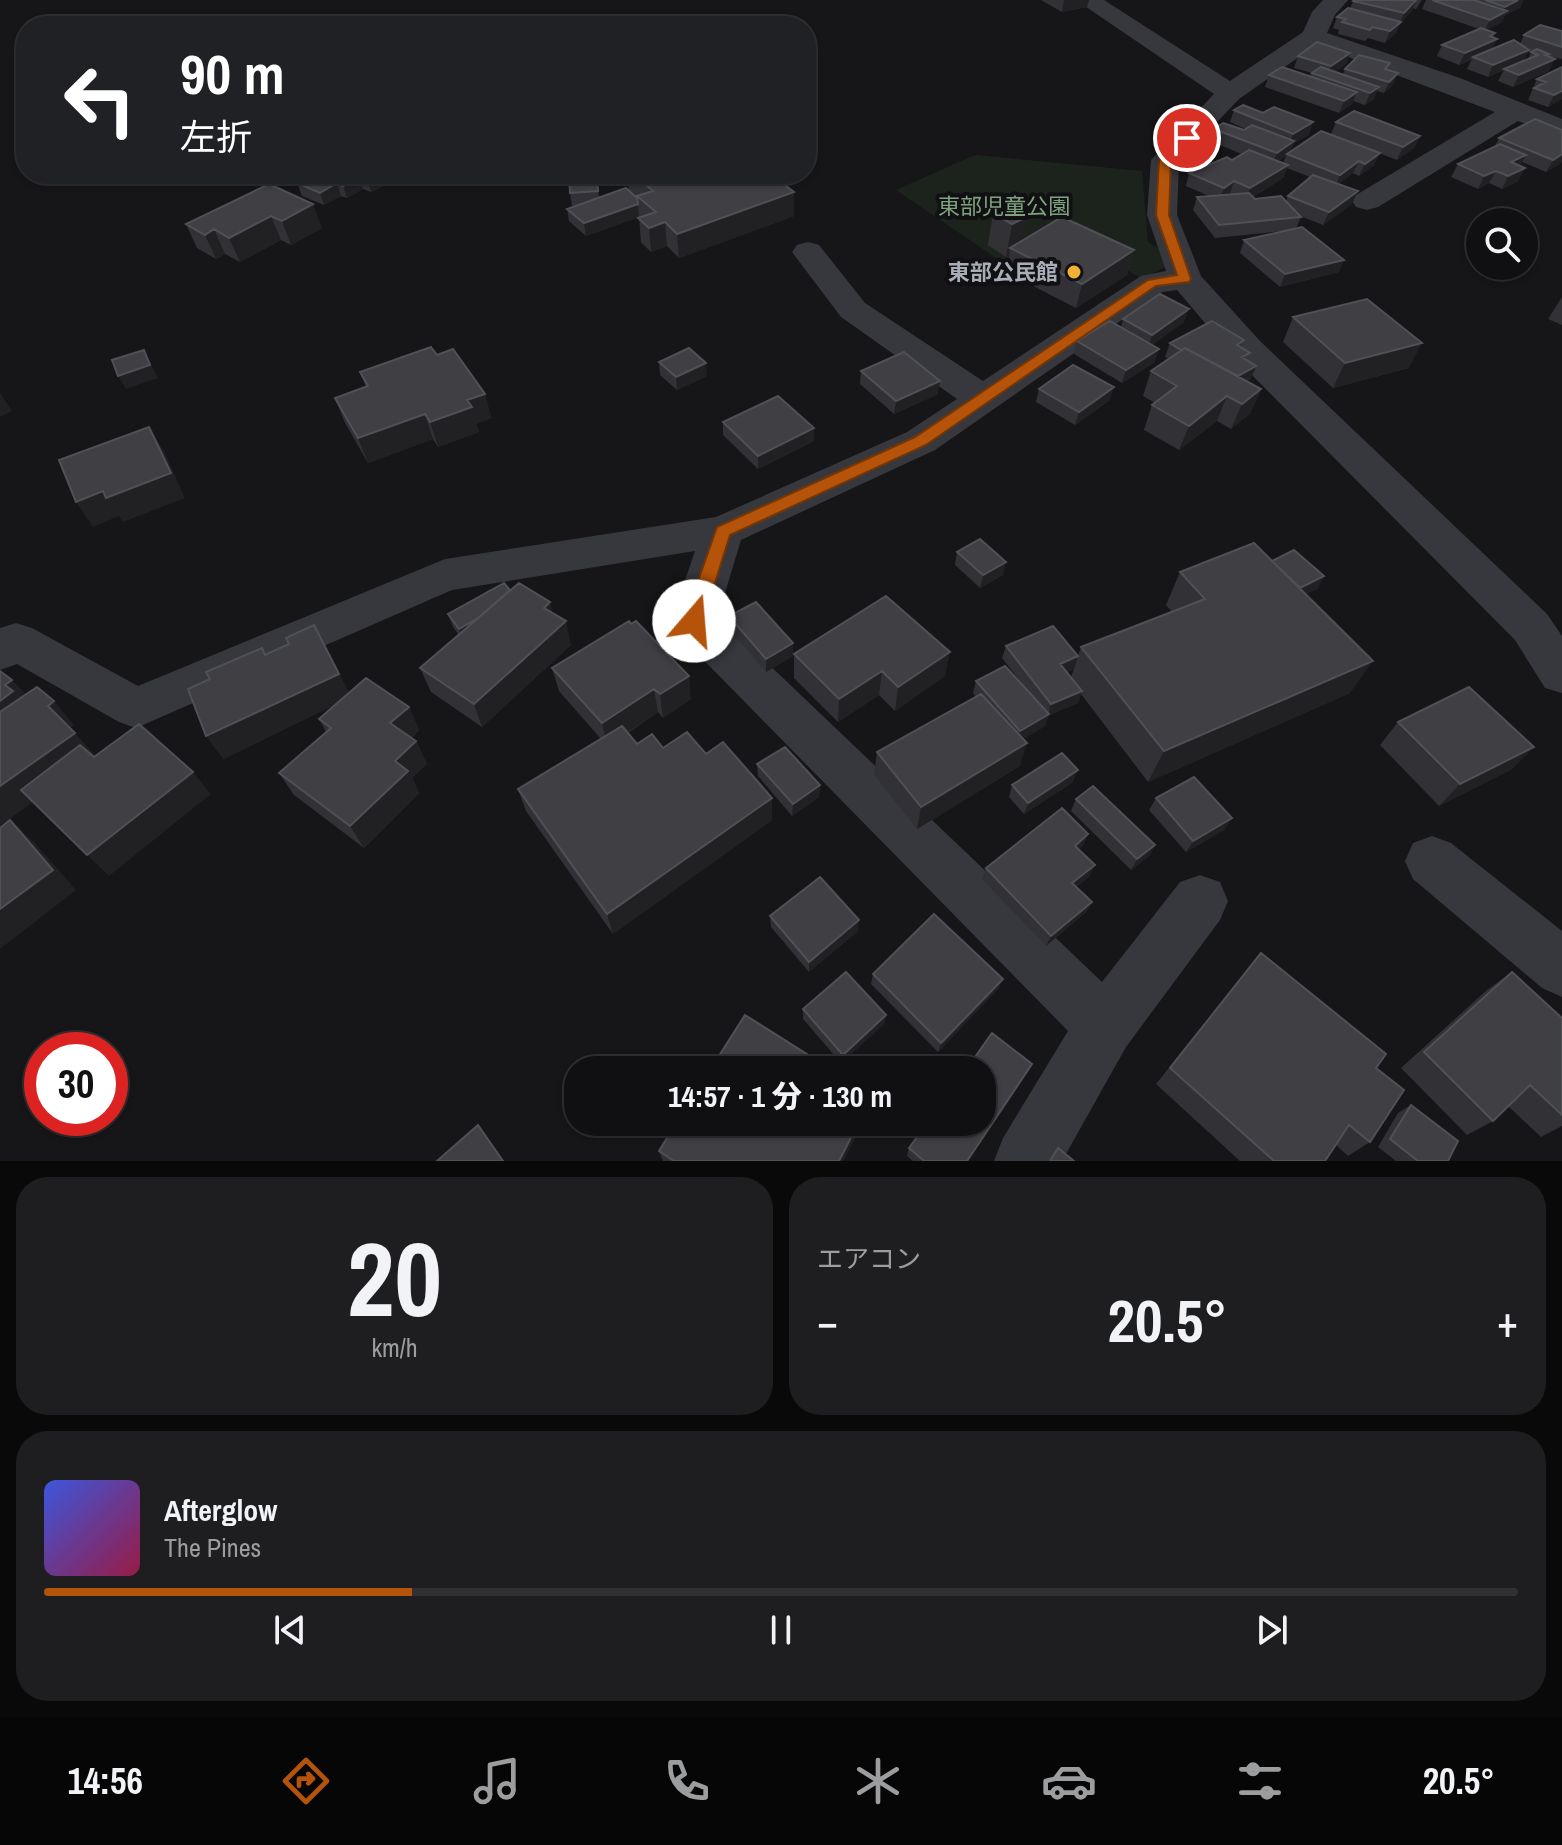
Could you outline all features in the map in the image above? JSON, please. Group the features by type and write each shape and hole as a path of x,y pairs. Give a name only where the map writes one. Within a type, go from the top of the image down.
{"street":[{"path":"1088,0 1230,93"},
{"path":"1336,0 1324,12 1313,36 1230,93 1165,160 1162,215 1185,279 1247,349 1546,616 1562,674"},
{"path":"1313,36 1562,129"},
{"path":"1367,201 1517,110"},
{"path":"808,252 853,310 983,399"},
{"path":"0,651 16,641 136,708 445,575 723,531 921,441 1153,283 1185,279"},
{"path":"723,531 694,621 1105,1026"},
{"path":"1432,861 1562,968"},
{"path":"1026,1161 1105,1026 1200,901"}],"green space":[{"name":"東部児童公園","path":"975,155 1142,171 1148,242 1177,260 1143,279 1060,234 1002,262 896,190"}],"building":[{"path":"1354,0 1416,0 1404,13"},
{"path":"1432,0 1474,0 1507,11 1490,20"},
{"path":"1485,0 1518,0 1505,7"},
{"path":"1348,8 1401,22 1390,31 1372,27 1370,30 1342,22 1346,19 1337,17"},
{"path":"1540,25 1562,31 1562,47 1524,35"},
{"path":"1481,28 1495,33 1490,36 1497,39 1465,53 1442,45"},
{"path":"1514,40 1529,50 1493,65 1473,57"},
{"path":"1317,42 1350,53 1331,66 1298,56"},
{"path":"1537,49 1555,59 1519,75 1504,69 1538,55 1531,52"},
{"path":"1359,55 1390,63 1385,69 1398,73 1389,82 1345,69"},
{"path":"1282,67 1357,92 1344,101 1269,75"},
{"path":"1321,67 1379,87 1370,93 1312,73"},
{"path":"1562,67 1562,91 1554,95 1534,88 1546,82 1537,79"},
{"path":"1243,105 1263,113 1274,107 1313,122 1293,134 1234,110"},
{"path":"1354,111 1420,136 1403,147 1336,122"},
{"path":"1535,119 1562,130 1562,154 1553,160 1499,138"},
{"path":"1223,123 1244,130 1252,125 1294,141 1277,153 1214,129"},
{"path":"1321,131 1380,153 1365,164 1359,161 1340,175 1287,154"},
{"path":"1500,144 1526,155 1511,162 1525,168 1508,176 1496,171 1484,176 1458,164"},
{"path":"1249,150 1288,165 1250,188 1234,181 1224,188 1189,173 1227,157 1232,160"},
{"path":"1313,175 1358,191 1329,212 1288,196"},
{"path":"269,184 313,204 282,221 271,216 229,238 214,229 205,235 186,224"},
{"path":"299,184 335,184 320,193"},
{"path":"570,184 598,184 598,191 570,193"},
{"path":"645,184 783,184 794,192 677,234 665,222 649,228 638,218 656,212 637,196 653,191"},
{"path":"626,188 637,198 638,204 584,223 567,209"},
{"path":"1249,193 1255,199 1281,196 1301,217 1219,225 1197,197"},
{"path":"1008,206 1027,217 1012,224 993,213"},
{"path":"1062,217 1134,250 1082,284 1010,248"},
{"path":"1302,227 1344,260 1285,274 1244,240"},
{"path":"1160,294 1189,309 1152,335 1123,319"},
{"path":"1367,299 1422,343 1345,363 1293,317"},
{"path":"1110,321 1159,349 1126,370 1077,341"},
{"path":"1212,321 1244,340 1237,345 1250,353 1242,357 1256,366 1238,376 1170,343"},
{"path":"431,347 437,355 453,349 485,394 467,400 472,407 430,422 425,414 358,438 335,398 368,386 360,372"},
{"path":"689,348 706,363 676,377 659,362"},
{"path":"1185,348 1261,389 1242,404 1227,396 1189,426 1152,405 1177,386 1151,371"},
{"path":"144,350 150,365 118,376 112,360"},
{"path":"904,352 940,381 896,401 861,371"},
{"path":"1073,365 1114,387 1079,412 1039,389"},
{"path":"778,396 814,428 758,456 723,422"},
{"path":"149,427 171,473 106,498 103,491 76,502 59,460"},
{"path":"980,539 1006,562 983,575 957,552"},
{"path":"1254,543 1373,661 1164,751 1081,647 1205,599 1180,572"},
{"path":"1294,550 1324,576 1300,588 1272,561"},
{"path":"504,583 510,590 478,618 459,629 448,614"},
{"path":"519,583 550,602 544,608 566,621 474,704 420,668"},
{"path":"886,596 950,652 898,687 882,671 839,699 794,654"},
{"path":"756,602 793,643 766,659 729,616"},
{"path":"629,621 631,624 636,621 689,676 660,694 654,689 602,723 552,668"},
{"path":"314,625 339,674 206,736 188,689 210,679 206,672 262,648 265,655 289,644 286,638"},
{"path":"1053,626 1078,656 1060,664 1082,691 1051,704 1006,646"},
{"path":"1005,666 1049,714 1020,731 976,681"},
{"path":"0,671 12,680 5,685 13,691 0,701"},
{"path":"366,678 409,707 390,723 416,741 395,761 408,771 350,826 279,773 331,728 319,719"},
{"path":"37,687 54,701 48,706 75,733 0,786 0,712"},
{"path":"1469,687 1534,747 1460,784 1398,722"},
{"path":"981,694 1027,743 921,807 877,752"},
{"path":"139,724 193,772 87,855 21,790 80,745 94,757"},
{"path":"622,726 637,744 652,734 663,748 687,732 706,754 723,742 772,798 607,914 518,789"},
{"path":"785,747 820,785 793,804 757,764"},
{"path":"1062,753 1078,770 1028,803 1012,785"},
{"path":"1194,777 1232,818 1193,841 1156,798"},
{"path":"1093,786 1155,845 1137,859 1076,799"},
{"path":"1062,808 1088,834 1075,846 1095,865 1072,883 1092,902 1051,936 986,868"},
{"path":"10,820 53,870 0,909 0,828"},
{"path":"820,877 859,920 809,962 770,916"},
{"path":"934,914 1003,979 941,1043 873,974"},
{"path":"1261,953 1386,1054 1376,1068 1404,1090 1370,1142 1349,1125 1325,1161 1274,1161 1170,1068"},
{"path":"846,972 886,1015 843,1055 803,1009"},
{"path":"1512,972 1562,1018 1562,1115 1530,1085 1493,1121 1424,1052"},
{"path":"745,1015 810,1056 719,1056"},
{"path":"992,1033 1032,1064 996,1118 996,1056 976,1056"},
{"path":"1411,1105 1458,1141 1448,1161 1418,1161 1390,1139"},
{"path":"478,1125 503,1161 437,1161"},
{"path":"668,1136 852,1136 839,1161 674,1161 659,1151"},
{"path":"918,1136 984,1136 967,1161 924,1161 909,1148"},
{"path":"1058,1148 1074,1161 1050,1161"}],"place":[{"name":"東部公民館","path":"1074,272"}],"route":[{"path":"694,621 723,531 921,441 1153,283 1185,279 1162,215 1165,160 1187,138"}]}
